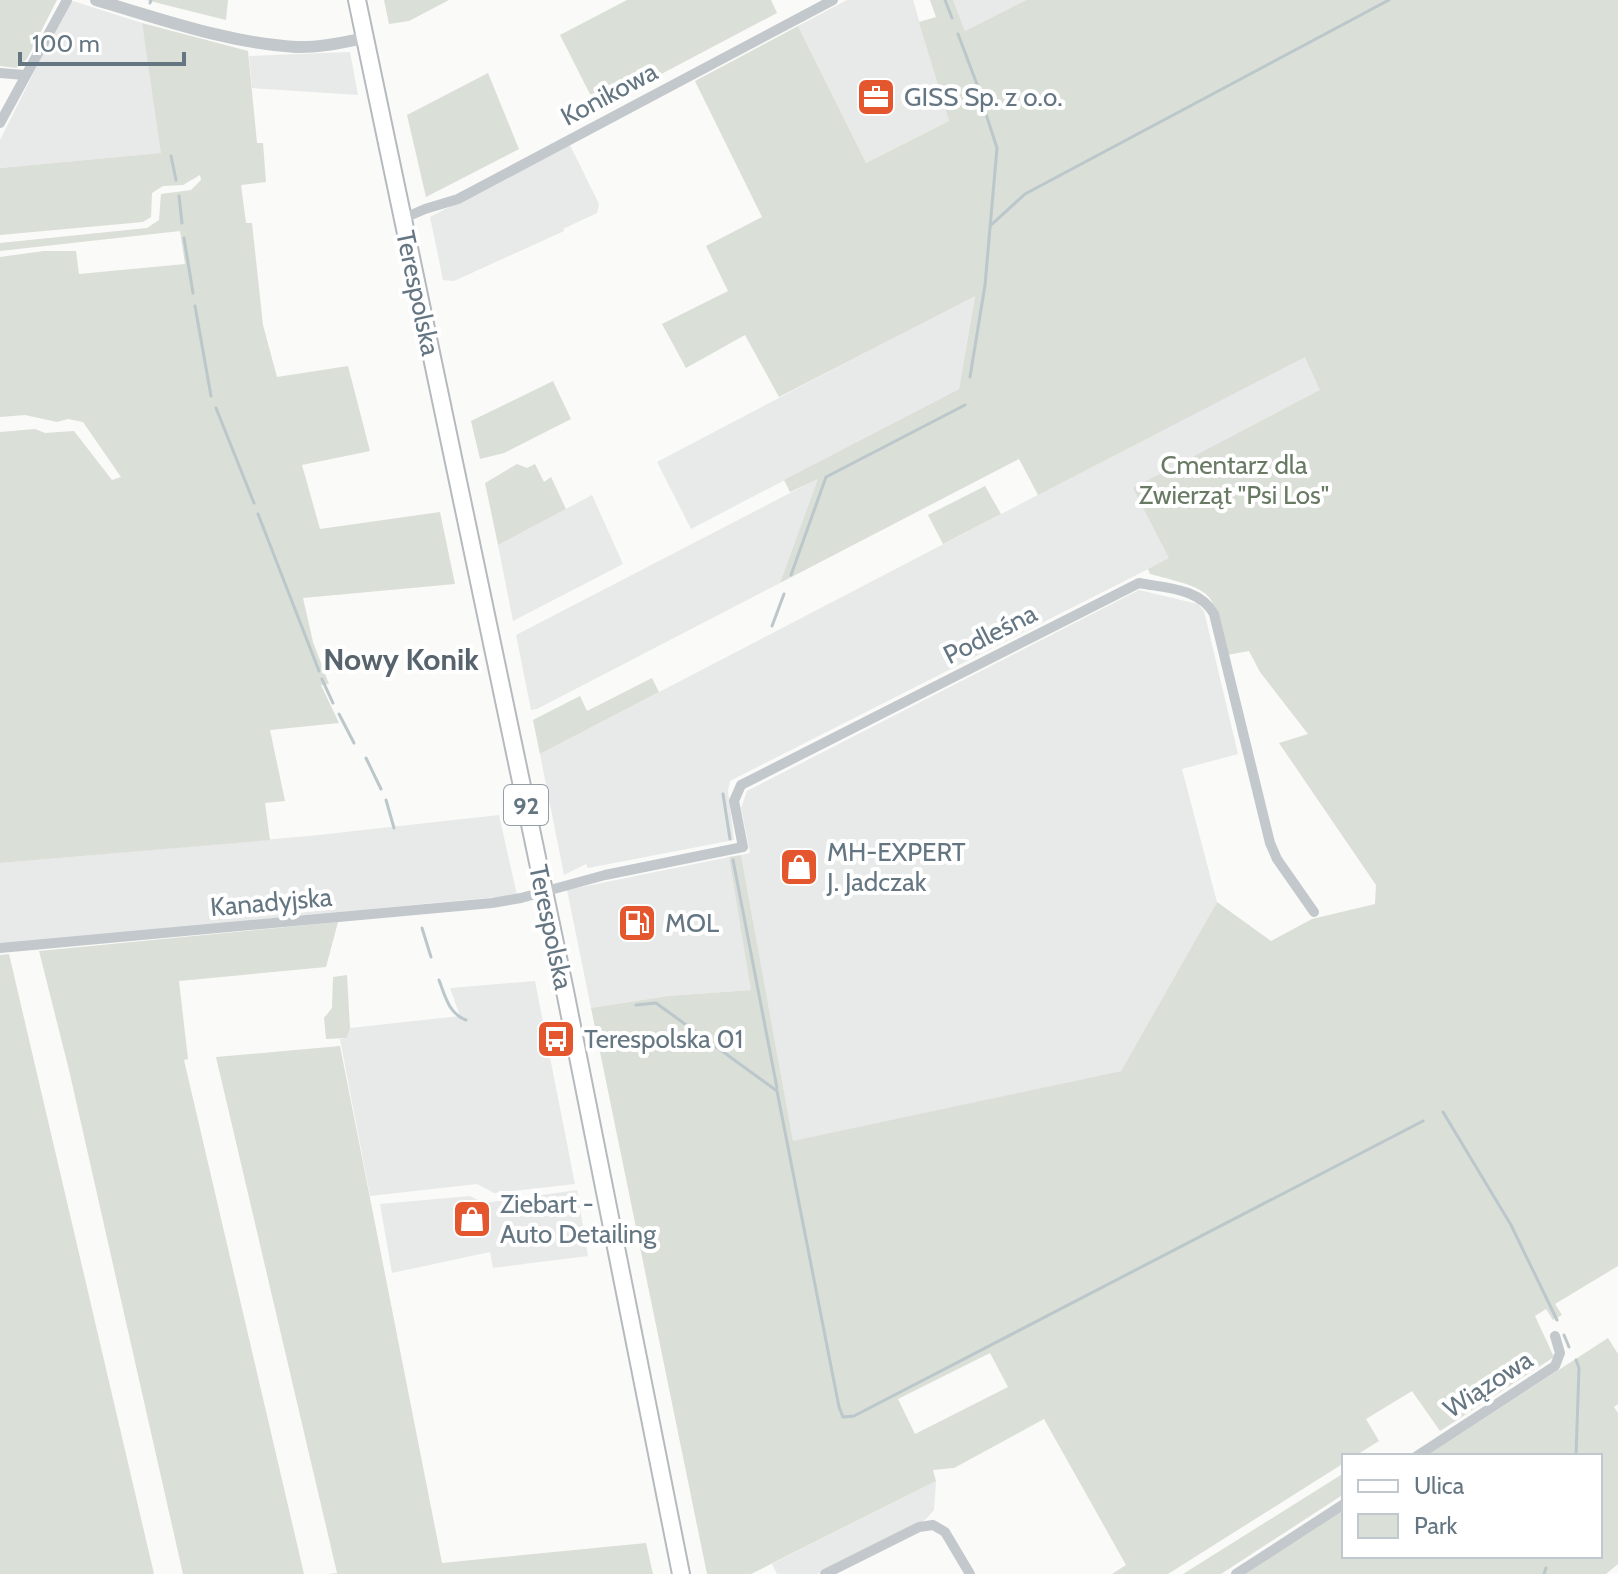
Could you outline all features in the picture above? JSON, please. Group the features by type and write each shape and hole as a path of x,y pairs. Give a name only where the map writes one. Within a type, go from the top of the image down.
{"main road":[{"name":"Terespolska","path":"357,0 544,892 681,1574"}],"street":[{"path":"0,123 67,0"},
{"path":"96,0 179,25 272,44 299,47 364,38"},
{"name":"Konikowa","path":"402,219 458,199 833,0"},
{"path":"0,73 24,75"},
{"name":"Podleśna","path":"544,892 605,875 743,847 734,801 741,785 1139,583 1188,592 1209,605 1214,614 1270,843 1277,859 1314,912"},
{"name":"Kanadyjska","path":"0,948 477,905 544,892"},
{"name":"Wiązowa","path":"1420,1454 1555,1366 1560,1353 1555,1336"},
{"path":"1236,1574 1342,1505"},
{"path":"825,1574 919,1527 933,1525 945,1532 970,1574"}],"shaded area":[{"path":"70,0 142,23 162,153 0,168 0,140"},
{"path":"847,0 913,0 949,121 866,163 798,26"},
{"path":"953,0 1026,0 965,31"},
{"path":"350,52 358,95 252,88 249,56"},
{"path":"570,145 599,204 597,213 454,281 443,280 430,217"},
{"path":"975,295 959,389 691,529 657,462"},
{"path":"1305,356 1321,390 1170,558 730,781 728,791 734,840 588,868 586,864 564,875 540,754"},
{"path":"819,478 780,583 531,710 516,635"},
{"path":"592,495 623,564 513,621 498,545"},
{"path":"1139,590 1198,604 1204,611 1238,754 1182,769 1217,902 1121,1071 793,1142 741,855 750,853 741,808 747,791"},
{"path":"499,815 517,895 0,944 0,863 309,836"},
{"path":"729,857 752,990 668,996 591,1008 567,890"},
{"path":"535,981 575,1184 494,1193 477,1184 370,1196 340,1039 347,1038 350,1028 460,1016 450,988"},
{"path":"577,1190 588,1256 493,1268 490,1252 392,1273 380,1204 470,1196 484,1203"},
{"path":"936,1481 934,1510 925,1520 817,1574 777,1574 772,1564"}],"green space":[{"path":"0,0 57,0 27,59 16,68 0,66"},
{"path":"146,0 228,0 226,20"},
{"path":"384,0 449,0 409,21 389,24"},
{"path":"627,0 771,0 777,13 597,108 560,35"},
{"name":"Cmentarz dla Zwierząt \"Psi Los\"","path":"930,0 953,0 965,31 1026,0 1618,0 1618,1266 1555,1304 1562,1315 1553,1320 1546,1309 1535,1316 1554,1357 1440,1431 1412,1391 1366,1419 1379,1441 1358,1454 1342,1454 1342,1464 1168,1574 1112,1574 1126,1565 1044,1419 954,1468 933,1470 936,1481 751,1574 707,1574 591,1008 668,996 751,990 729,857 741,855 793,1141 1121,1071 1217,902 1271,941 1312,919 1375,904 1376,885 1279,743 1308,734 1260,672 1249,651 1227,655 1219,617 1208,596 1188,585 1150,574 1148,569 1169,558 1133,488 1320,390 1305,357 1038,495 1019,459 780,583 818,479 790,492 784,480 959,389 975,296 779,397 745,335 686,368 662,324 728,291 706,246 762,217 695,81 798,26 866,163 949,121 919,22 936,17","holes":["990,1353 1008,1387 915,1434 898,1399"]},
{"path":"142,23 248,51 257,143 263,143 266,182 241,185 246,223 252,223 263,325 277,377 348,366 370,451 302,465 320,529 440,512 455,584 303,598 313,642 329,684 321,685 339,723 270,730 285,801 265,803 270,840 0,863 0,432 35,429 45,433 74,431 112,480 121,477 83,422 68,419 57,422 25,415 0,417 0,257 44,251 76,251 79,274 185,264 180,231 0,251 0,243 147,228 159,220 161,194 191,190 201,180 200,175 183,185 163,186 152,193 151,217 143,222 0,235 0,168 161,153"},
{"path":"488,73 519,149 426,197 407,115"},
{"path":"553,381 571,419 504,453 480,459 471,421"},
{"path":"517,464 527,468 535,464 544,482 551,477 566,509 498,545 485,483"},
{"path":"985,486 1001,514 943,544 928,515"},
{"path":"652,678 659,692 540,754 533,720 580,696 587,711"},
{"path":"338,922 326,967 179,981 188,1059 184,1060 304,1574 183,1574 69,1070 39,951"},
{"path":"9,954 154,1574 0,1574 0,955"},
{"path":"347,975 350,1028 347,1038 326,1039 324,1018 332,1008 333,977"},
{"path":"340,1046 442,1563 646,1543 653,1574 329,1574 337,1573 216,1057"},
{"path":"1608,1338 1618,1354 1618,1404 1614,1407 1618,1413 1618,1564 1606,1574 1243,1574 1342,1510 1342,1558 1602,1558 1602,1454 1429,1454"},
{"path":"1342,1474 1342,1495 1221,1574 1183,1574"}],"waterway":[{"path":"945,0 952,18"},
{"path":"990,226 1025,194 1389,0"},
{"path":"958,34 978,87"},
{"path":"970,377 985,285 997,148 985,111"},
{"path":"171,156 176,180"},
{"path":"179,196 182,223"},
{"path":"184,238 193,293"},
{"path":"195,306 211,396"},
{"path":"791,575 826,477 965,405"},
{"path":"216,408 254,503"},
{"path":"258,514 319,671"},
{"path":"772,626 784,594"},
{"path":"322,679 333,703"},
{"path":"339,714 354,743"},
{"path":"366,758 381,789"},
{"path":"723,794 730,839"},
{"path":"386,800 394,828"},
{"path":"733,860 777,1088"},
{"path":"422,928 431,957"},
{"path":"439,980 452,1009 466,1020"},
{"path":"636,1005 656,1003 777,1091 843,1417 854,1416 1423,1121"},
{"path":"1443,1112 1511,1225 1557,1320"},
{"path":"1564,1335 1569,1347"},
{"path":"1576,1360 1579,1368 1576,1454"},
{"path":"1544,1574 1546,1568"}],"place":[{"name":"GISS Sp. z o.o.","path":"876,97"},
{"name":"MH-EXPERT J. Jadczak","path":"799,867"},
{"name":"MOL","path":"637,923"},
{"name":"Terespolska 01","path":"556,1039"},
{"name":"Ziebart - Auto Detailing","path":"472,1219"}],"district":[{"name":"Nowy Konik","path":"401,659"}]}
